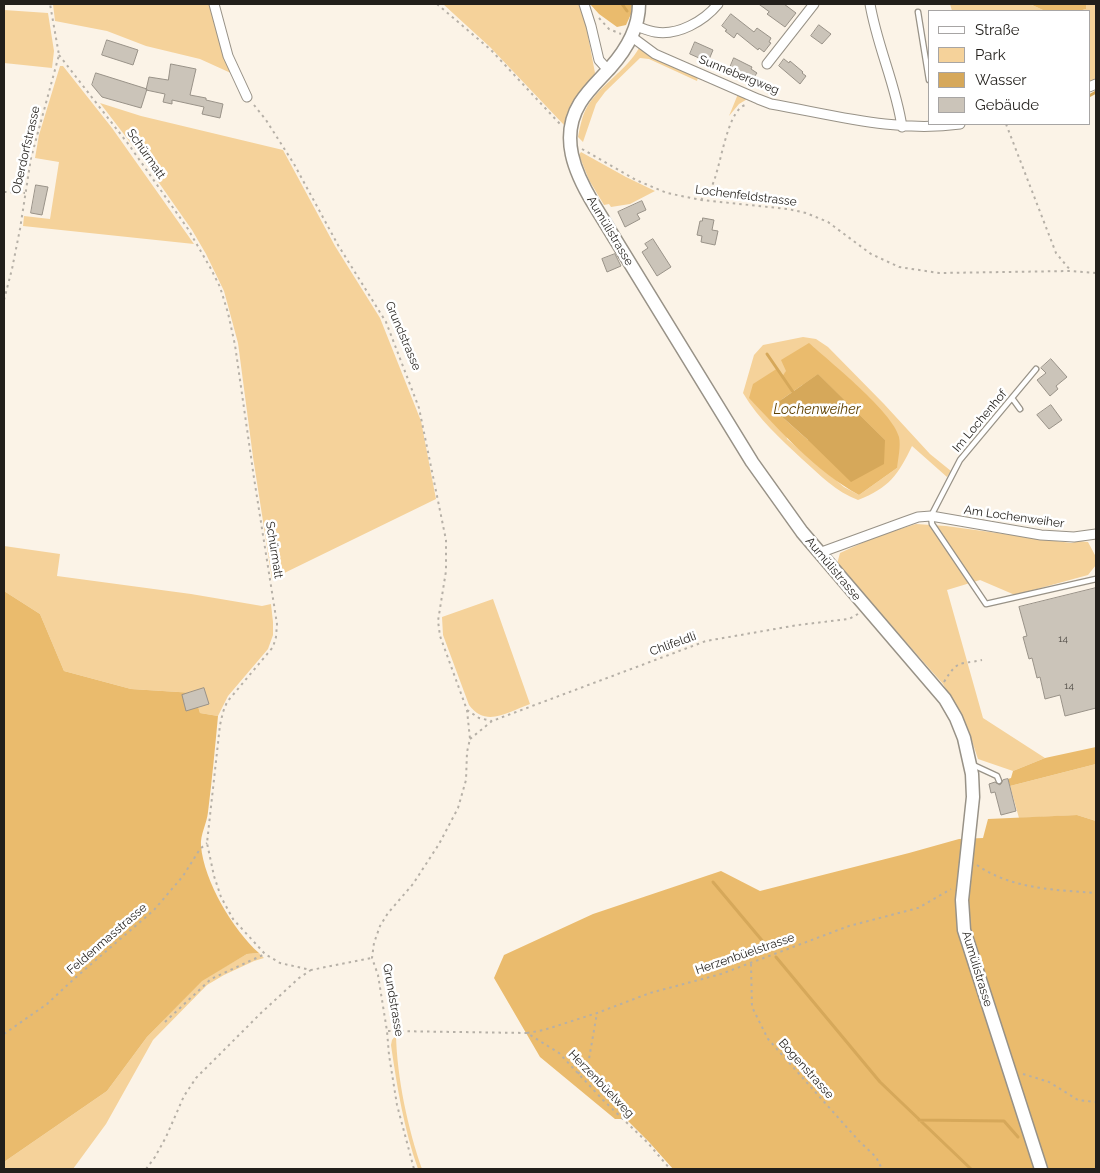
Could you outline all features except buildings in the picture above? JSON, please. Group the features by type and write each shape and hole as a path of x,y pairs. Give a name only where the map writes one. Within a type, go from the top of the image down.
{"main road":[{"path":"631,33 639,4"},
{"name":"Aumülistrasse","path":"631,33 620,56 580,104 575,114 570,145 577,173 593,203 775,497 819,553 938,691 959,725 970,764 973,797 962,909 964,930 1041,1169"}],"street":[{"path":"214,4 228,56 247,98"},
{"path":"631,33 668,32 688,27 703,18 718,4"},
{"path":"767,64 814,4"},
{"path":"870,4 899,106 902,127"},
{"path":"585,7 599,60 608,70"},
{"name":"Sunnebergweg","path":"631,33 654,54 758,100 781,106 902,127 939,125"},
{"name":"Am Lochenweiher","path":"819,553 918,517 931,516 1041,535 1074,537 1096,534"}],"lane":[{"path":"918,12 928,74"},
{"name":"Im Lochenhof","path":"931,516 960,460 976,438 1036,370"},
{"path":"1012,398 1020,409"},
{"path":"931,516 932,524 986,604 1096,579"},
{"path":"970,764 981,767 997,776 999,781"}],"path":[{"name":"Oberdorfstrasse","path":"4,300 18,237 31,158 59,55 50,4"},
{"path":"437,4 491,50 564,128 571,130"},
{"path":"585,7 612,31 631,33"},
{"name":"Schürmatt","path":"59,55 129,145 200,249 220,287 235,345 275,609 276,630 273,647 227,702 220,725 207,843 214,876 221,897 233,919 265,954 280,963 310,970 372,958"},
{"name":"Grundstrasse","path":"247,98 266,120 294,164 338,245 382,314 419,408 446,540 446,571 438,621 440,636 467,710 470,739 467,752 466,780 458,808 439,844 413,884 388,913 380,926 374,943 372,958 378,975 397,1105 414,1169"},
{"path":"701,200 712,187 731,121 741,106 758,100"},
{"path":"1006,125 1056,253 1071,271"},
{"name":"Lochenfeldstrasse","path":"570,145 585,150 636,180 667,193 701,200 788,209 806,213 828,222 884,261 900,267 938,273 1071,271 1096,273"},
{"path":"4,192 25,193"},
{"name":"Chlifeldli","path":"492,721 706,641 779,628 849,619 867,609"},
{"path":"938,691 952,668 958,664 982,660"},
{"path":"467,710 479,718 492,721"},
{"path":"470,739 492,721"},
{"name":"Feldenmasstrasse","path":"4,1034 47,1004 154,910 183,876 200,849 207,843"},
{"path":"966,857 990,874 1039,889 1096,893"},
{"name":"Herzenbüelstrasse","path":"527,1033 544,1030 597,1014 650,993 721,974 849,926 918,908 964,881"},
{"path":"165,1022 211,979 265,954"},
{"name":"Bogenstrasse","path":"751,964 752,1006 768,1039 859,1141 876,1157 882,1169"},
{"path":"146,1169 166,1138 184,1096 196,1078 261,1013 310,970"},
{"path":"578,1074 589,1059 597,1014"},
{"path":"387,1031 527,1033"},
{"name":"Herzenbüelweg","path":"527,1033 559,1053 670,1169"},
{"path":"1011,1076 1023,1074 1048,1082 1078,1100 1096,1102"}],"green space":[{"path":"53,4 211,4 233,74 200,59 146,46 107,31 55,21"},
{"path":"443,4 579,4 586,25 595,73 567,125 564,125 490,47"},
{"path":"950,4 1030,4 1043,10 952,10"},
{"path":"1086,4 1096,4 1096,83 1090,86 1090,10 1083,10 1086,9"},
{"path":"4,10 48,13 54,51 52,68 4,63"},
{"path":"639,48 749,98 739,104 729,116 738,94 698,77 697,81 649,59 640,58 605,92 596,104 583,142 578,137 582,118 587,107 599,91 627,64"},
{"path":"60,66 63,66 112,128 194,244 23,226 24,216 50,219 59,162 35,158 39,135"},
{"path":"100,103 141,116 283,150 335,246 380,318 421,421 436,499 272,579 238,343 224,291 192,230 136,150"},
{"path":"581,152 655,191 630,204 611,207 609,204 604,205 589,180 579,155"},
{"path":"803,337 816,339 828,347 930,454 951,471 947,477 912,446 897,473 878,491 858,500 835,488 770,428 743,393 754,355 763,345","holes":["778,368 783,375 787,371 897,468 859,495 844,487 787,439"]},
{"path":"916,524 946,526 1071,543 1079,541 1088,542 1096,557 1096,565 1088,575 1015,595 980,580 947,590 983,718 1045,758 1013,771 978,759 968,729 943,684 837,564 840,553 877,536"},
{"path":"4,546 60,554 57,576 191,594 262,606 271,604 273,635 268,649 228,696 218,716 200,713 194,693 131,689 64,671 40,614 4,591"},
{"path":"493,599 530,704 506,714 490,717 476,712 469,705 443,635 442,617"},
{"path":"1096,764 1096,821 1077,815 1019,818 1010,786"},
{"path":"259,953 264,958 224,975 207,985 153,1040 106,1124 73,1169 4,1169 4,1162 107,1091 147,1037 202,980 247,954"},
{"path":"396,1035 404,1103 422,1169 418,1169 402,1108 391,1045"}],"shaded area":[{"path":"590,4 632,4 631,14 626,25 617,27 599,14"},
{"path":"1030,4 1086,4 1086,9 1082,10 1043,10"},
{"path":"809,343 860,388 885,414 899,437 900,448 897,468 859,495 829,475 800,451 749,398 753,384 778,368 783,375 786,371 781,360","holes":["818,374 885,440 808,440 771,407"]},
{"path":"4,591 40,614 64,671 131,689 194,693 200,713 218,716 208,812 201,842 203,860 221,904 239,932 259,953 247,954 202,981 147,1037 107,1091 4,1162"},
{"path":"1096,747 1096,764 1010,786 1008,779 1011,778 1013,771 1045,758"},
{"path":"1077,815 1096,821 1096,1169 673,1169 626,1119 615,1119 540,1057 494,978 504,955 593,914 721,871 760,891 959,839 983,838 988,819"}],"water":[{"name":"Lochenweiher","path":"818,374 885,440 884,464 851,482 771,407"}],"waterway":[{"path":"622,4 627,11"},
{"path":"1090,95 1096,92"},
{"path":"767,354 793,392"},
{"path":"713,882 765,944"},
{"path":"776,957 880,1082 971,1169"},
{"path":"919,1120 1004,1121 1018,1137"}]}
